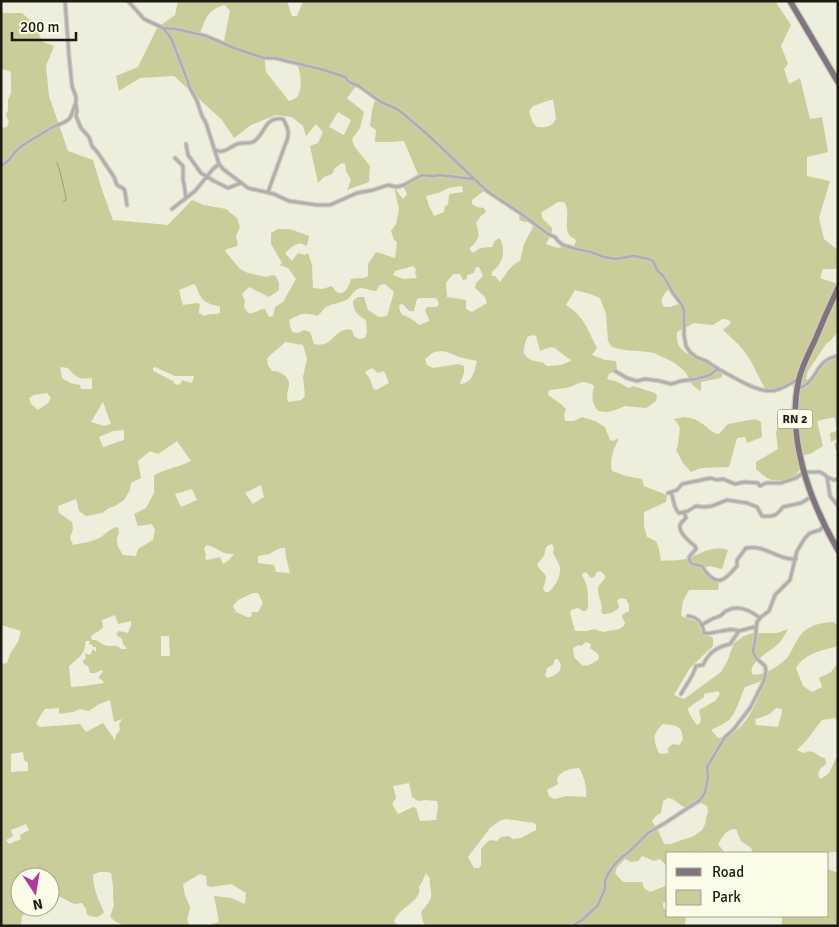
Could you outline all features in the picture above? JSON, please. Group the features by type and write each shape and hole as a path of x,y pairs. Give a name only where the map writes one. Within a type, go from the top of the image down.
{"main road":[{"path":"790,1 835,72 838,82"},
{"name":"RN 2","path":"838,288 799,378 795,422 804,472 812,497 824,525 835,540 838,550"}],"street":[{"path":"1,166 23,145 69,119 75,104 76,98 72,86 68,53 65,1"},
{"path":"128,1 144,19 163,28 206,36 264,58 275,58 324,70 360,86 381,102 406,116 487,191 555,237 563,245 604,257 615,259 634,256 649,259 653,262 682,305 684,310 686,346 696,357 736,379 760,389 778,390 799,378"},
{"path":"163,28 172,38 219,164 248,188 268,192 289,201 317,205 330,204 357,193 388,185 398,187 422,175 474,179"},
{"path":"75,104 76,116 81,128 89,137 92,146 114,177 117,185 124,189 127,205"},
{"path":"215,150 222,151 236,144 251,143 255,141 264,126 273,119 283,119 289,133 288,139 268,192"},
{"path":"186,144 188,155 201,172 228,188 241,183"},
{"path":"175,158 183,166 186,198"},
{"path":"172,209 195,191 219,164"},
{"path":"798,386 804,387 827,359 838,356"},
{"path":"614,371 637,381 645,379 671,384 710,375 716,370 720,370"},
{"path":"837,445 838,449"},
{"path":"812,497 801,503 783,507 778,514 771,517 762,516 757,507 747,503 727,500 712,506 696,506 679,513 670,493 682,484 711,478 722,479 735,484 744,482 758,483 762,486 796,478 804,472 820,472 834,480 838,478"},
{"path":"827,477 830,496 838,506"},
{"path":"684,512 686,518 681,523 680,528 686,539 696,549 689,557 690,562 702,566 705,572 715,580 724,579 737,566 737,560 746,548 763,548 788,559 796,559"},
{"path":"572,926 582,920 598,905 608,874 622,857 648,833 665,824 700,800 705,794 708,777 707,768 710,762 725,737 734,729 750,708 764,681 765,666 756,658 753,652 757,622 769,611 775,595 790,580 797,551 805,538 820,530 824,525"},
{"path":"701,625 732,608 746,609 760,618"},
{"path":"688,616 694,617 706,633 734,628 739,630 756,628"},
{"path":"681,694 696,666 704,665 710,654 722,645 730,644 739,630"}],"green space":[{"path":"178,1 287,1 292,16 297,16 303,1 775,1 791,25 781,46 788,64 784,69 789,84 800,78 810,119 822,117 828,152 807,157 807,176 830,181 819,218 824,239 838,250 838,264 836,269 823,269 820,278 838,284 838,332 826,344 808,371 806,379 809,380 826,360 838,356 838,438 831,442 830,433 837,431 835,417 817,421 823,446 812,453 799,457 800,469 795,476 778,480 766,477 756,469 756,462 778,449 776,433 778,425 794,423 795,389 792,385 774,392 766,390 747,355 723,330 731,323 730,321 723,319 713,325 694,323 677,332 678,344 683,351 723,373 721,378 701,382 701,391 693,385 685,371 671,361 654,353 612,347 608,341 606,314 600,298 575,290 566,305 582,319 588,329 597,348 592,355 605,360 616,361 617,370 609,374 607,379 629,388 633,386 655,393 657,396 656,401 646,408 625,406 608,412 598,411 593,399 594,386 586,382 566,388 549,390 548,395 566,409 564,414 565,421 574,421 582,417 595,421 605,427 610,440 613,441 619,438 612,458 612,471 642,479 644,486 667,495 666,502 644,512 644,526 647,537 656,541 661,561 685,559 717,548 728,550 722,569 710,566 701,569 706,575 719,583 718,590 689,590 683,601 681,616 697,622 702,633 713,638 713,646 690,668 674,695 684,699 721,672 734,643 744,636 753,633 777,633 788,629 780,642 754,665 752,674 756,675 771,670 784,661 807,629 827,622 834,622 838,626 838,646 809,656 796,668 803,686 812,692 822,687 819,678 831,672 838,663 838,721 835,718 822,720 797,750 803,753 810,751 825,758 826,764 818,773 820,779 826,776 838,756 838,852 753,852 751,848 741,841 736,829 733,829 723,836 718,844 724,852 666,852 666,867 660,859 654,861 642,856 638,861 631,862 625,859 617,867 615,873 623,882 642,882 644,888 650,892 666,886 666,902 663,903 663,907 666,910 666,917 686,917 685,926 426,926 421,912 431,895 430,879 426,873 414,901 396,917 394,922 399,926 205,926 219,922 214,896 231,898 245,904 246,893 231,884 207,886 206,876 200,874 183,884 190,907 187,919 189,925 193,926 125,926 110,917 114,905 111,873 104,872 93,875 95,890 104,912 95,917 87,915 82,903 74,904 60,897 60,867 10,867 10,917 22,917 21,926 1,926 1,664 7,663 10,654 18,642 21,631 1,625 1,128 7,127 9,122 6,115 11,93 11,74 10,71 1,69 1,13 22,13 33,23 43,42 54,46 46,66 49,96 68,151 93,160 113,220 168,225 192,200 204,205 226,209 237,218 240,227 236,236 238,245 225,251 240,269 266,277 276,276 279,283 279,290 269,297 249,287 242,294 245,301 244,307 248,313 265,309 269,317 273,316 275,307 283,302 296,279 288,268 279,265 282,263 271,244 271,233 278,229 290,229 309,236 307,246 300,243 285,253 292,261 298,253 305,255 308,253 312,265 313,288 322,289 332,286 338,293 341,293 346,290 351,279 368,276 368,264 376,252 395,258 397,242 394,240 391,231 396,224 399,209 394,187 403,199 407,194 403,186 419,177 404,141 375,142 376,130 370,126 376,97 363,87 357,85 347,98 364,112 360,128 352,139 354,146 370,166 369,182 347,190 351,180 346,171 345,164 342,163 335,168 332,174 324,177 318,183 310,146 318,143 323,132 316,124 306,136 303,126 292,117 276,115 251,125 234,138 222,120 174,76 140,78 119,91 116,76 138,67 157,28 175,15","holes":["225,5 230,11 224,41 200,34 208,15 215,9","278,59 296,63 301,85 297,97 289,101 266,72 265,60","553,100 555,121 546,127 537,127 533,123 529,111 533,106","338,112 351,120 344,135 329,127","462,186 463,192 449,194 448,205 445,206 444,212 434,216 426,196 449,188","485,190 520,214 519,220 532,222 534,225 524,244 520,261 511,267 500,282 495,276 492,276 492,272 498,266 503,256 503,248 499,238 492,247 480,248 473,253 470,250 478,237 476,223 486,212 484,208 472,204 472,200","558,202 564,202 567,212 568,232 576,241 573,248 567,246 558,248 546,244 552,228 543,219 541,213","413,266 416,269 417,278 403,279 393,275 395,271","476,267 479,267 483,276 476,283 475,288 485,297 487,303 472,312 466,309 466,300 447,297 446,283 453,274 460,274 463,280 467,279 467,275 474,273","194,284 203,300 220,307 220,313 204,316 199,313 200,304 183,305 179,290","385,284 394,292 387,316 379,317 368,310 364,297 358,297 353,301 356,313 366,320 367,332 365,338 359,339 354,336 352,330 346,330 341,331 330,341 321,345 314,344 310,332 304,330 298,333 292,332 289,320 306,314 318,316 326,307 347,300 357,289 363,288 376,291 380,285","668,290 671,290 679,304 664,307 662,298","417,299 437,299 439,305 427,307 425,310 429,321 420,325 403,315 399,305 402,304 408,310 414,311","536,336 540,351 553,347 571,361 561,365 547,366 542,362 529,359 525,355 524,350 527,337","285,342 303,345 307,359 303,377 305,396 301,400 288,402 289,381 279,372 272,371 267,359","441,351 477,361 474,373 468,382 460,384 464,373 464,366 458,364 433,368 427,365 425,359 434,352","60,367 68,368 78,377 84,379 92,378 92,389 81,389 80,385 70,383 62,378","155,367 175,376 194,376 192,383 182,380 178,385 153,371","372,368 378,373 384,371 389,383 376,390 373,388 365,372","47,393 51,398 48,403 38,410 31,404 29,398 34,395","103,402 111,424 104,426 91,422","124,430 124,440 103,447 99,437 113,431","177,441 191,461 154,475 154,493 146,508 134,514 138,526 152,524 155,530 153,540 138,549 136,556 123,555 118,547 118,527 95,540 73,545 70,538 73,529 72,522 59,513 58,506 76,499 79,511 86,516 102,513 115,506 124,500 130,490 131,483 141,478 138,461 150,451 158,454","261,485 264,497 253,504 245,493","192,489 197,500 181,507 175,494","552,544 554,547 553,553 560,568 555,585 548,592 545,592 543,589 546,577 537,564 544,556 546,547","207,545 223,552 234,554 223,564 220,557 207,560 204,548","285,548 290,573 276,572 274,565 258,563 258,556","600,571 605,575 598,588 603,614 608,614 617,609 619,607 617,601 620,598 626,599 629,605 629,611 623,614 622,617 625,623 624,626 619,629 603,632 594,629 575,631 570,613 571,610 578,608 586,611 588,604 586,584 582,575 584,572 591,578","253,593 258,593 263,603 258,612 252,612 251,617 236,612 233,606 238,600","115,615 118,624 131,621 128,633 119,631 116,634 122,639 127,649 104,645 92,640 91,636 103,628 102,620","161,636 169,636 170,656 161,656","90,641 89,644 96,647 96,651 93,649 90,655 85,653 86,659 83,662 88,666 90,673 102,670 103,672 99,678 104,683 71,687 69,666 80,656 85,642","586,642 589,643 591,645 590,648 598,654 598,660 583,666 574,657 573,648 578,645 581,646","555,659 558,659 561,665 560,671 547,678 545,675 547,668 553,665","765,680 760,695 747,719 736,731 718,738 711,730 729,720 745,687","718,691 720,694 715,701 699,710 701,719 697,725 688,708 704,697 704,694","110,700 114,722 122,719 119,724 120,730 115,740 103,723 86,732 80,724 40,727 36,724 45,709 59,708 59,714 80,709 89,711 99,704","776,708 782,709 778,727 756,725 755,719 764,716","663,724 678,727 680,728 683,740 679,745 673,744 668,748 668,753 659,753 655,737","23,752 24,760 28,763 28,771 11,772 11,754","579,768 585,782 586,797 567,796 554,799 549,796 547,790 558,784 557,778 559,775 569,769","409,783 412,797 418,801 437,801 436,820 420,821 416,808 413,807 398,814 392,804 396,798 393,786","668,798 690,809 701,803 707,806 708,812 702,830 694,836 670,844 664,844 652,821 661,813 663,801","507,819 534,823 536,825 536,830 521,838 513,839 509,836 501,837 497,841 490,840 481,849 481,865 479,868 474,868 468,857 490,828 501,820","26,824 29,830 20,835 21,839 9,844 6,840 13,836 11,830"]},
{"path":"685,417 697,421 717,434 728,424 755,419 761,422 762,437 747,443 745,437 737,438 729,467 701,468 691,472 683,463 676,450 680,429 674,419"},
{"path":"829,869 838,873 838,926 782,926 782,917 829,917"}],"waterway":[{"path":"57,162 66,197 66,200 63,202"}]}
